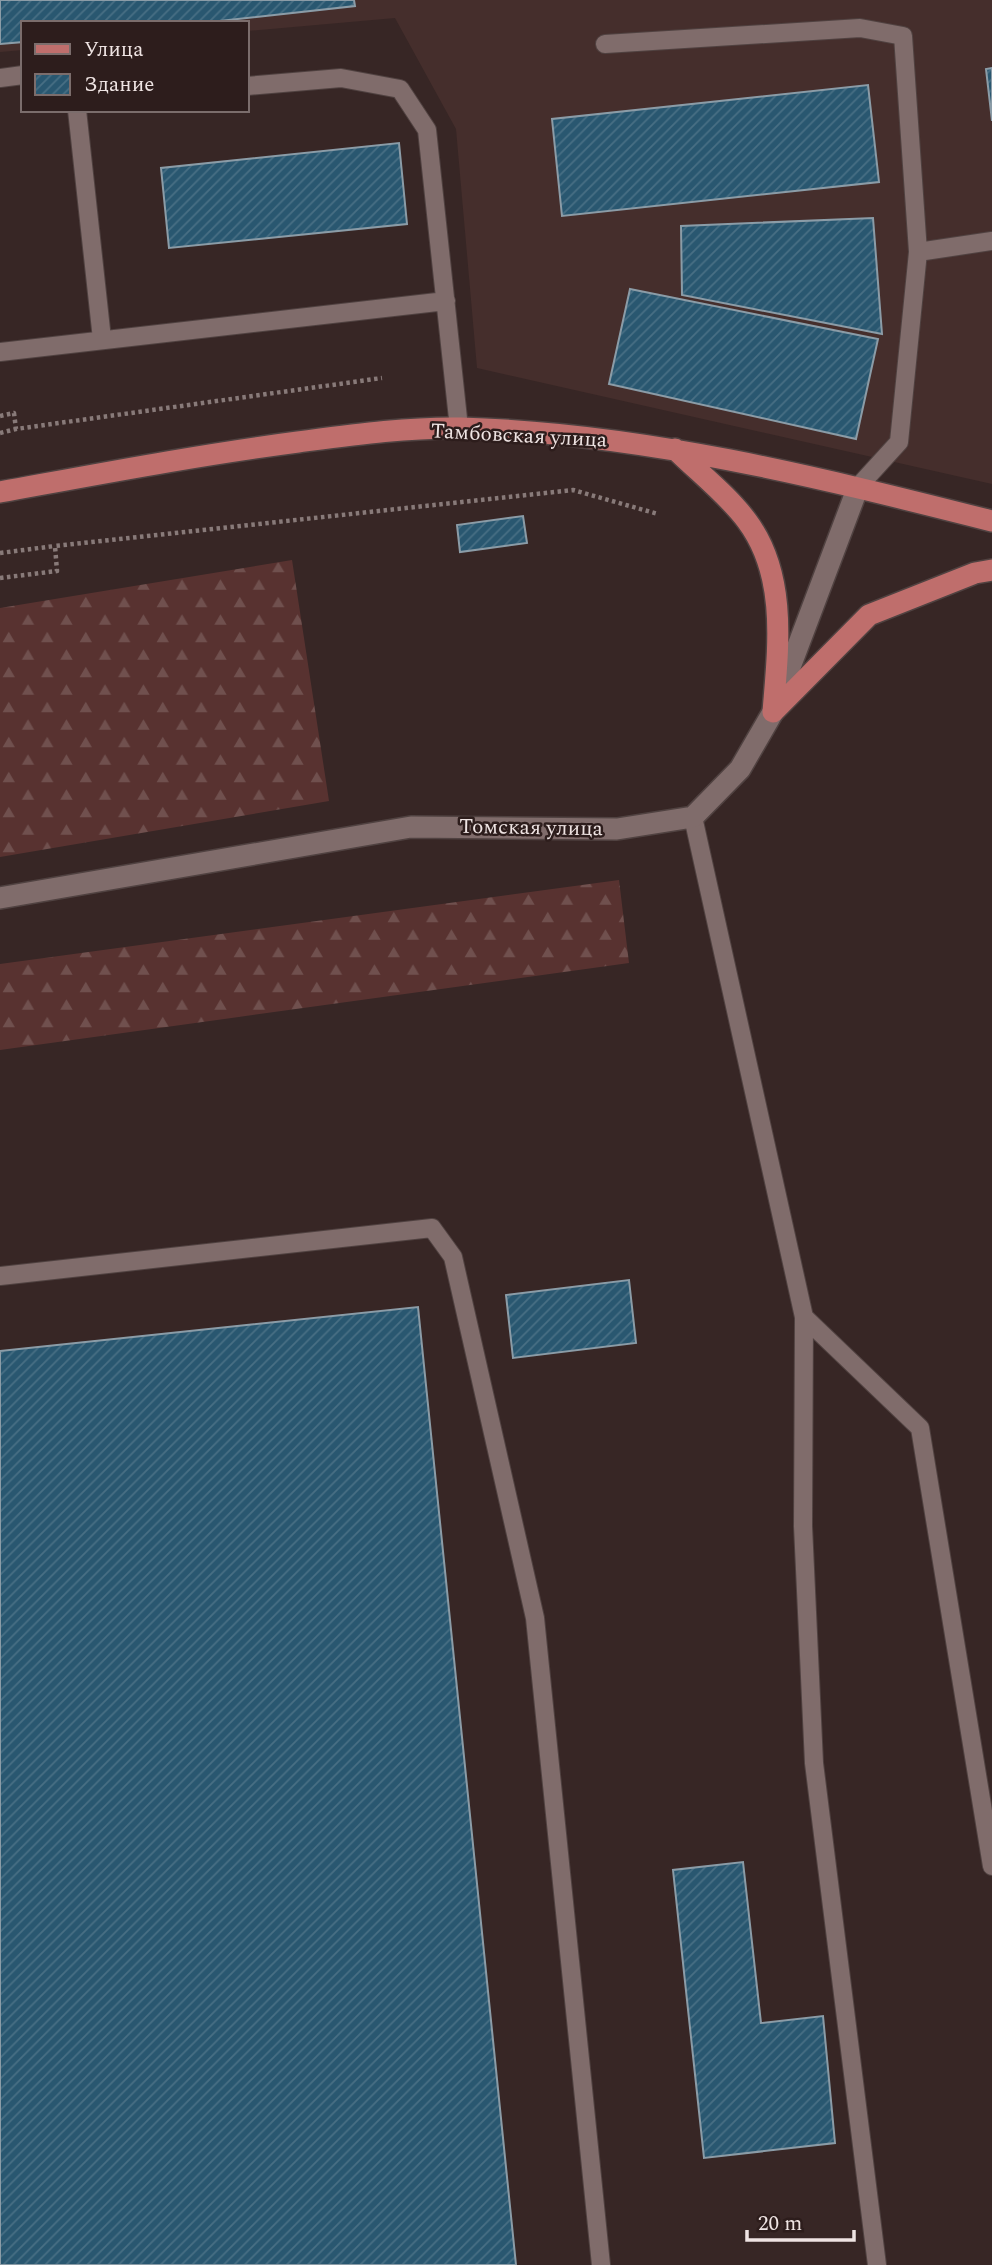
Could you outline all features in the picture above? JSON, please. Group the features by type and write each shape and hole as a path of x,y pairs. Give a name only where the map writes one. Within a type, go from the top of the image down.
{"main road":[{"name":"Тамбовская улица","path":"0,492 247,449 348,435 459,428 586,436 675,449 858,487 992,521"},
{"path":"675,449 747,521 766,558 780,625 773,712"},
{"path":"773,712 869,615 975,573 992,570"}],"street":[{"path":"693,817 740,769 773,712 858,487"},
{"name":"Томская улица","path":"0,898 411,827 617,829 693,817"}],"lane":[{"path":"605,44 860,28 903,36 918,252 900,442 858,487"},
{"path":"0,78 21,75"},
{"path":"248,86 341,78 400,89 426,130 459,428"},
{"path":"77,112 102,339"},
{"path":"918,252 992,241"},
{"path":"0,352 446,301"},
{"path":"693,817 804,1317 803,1526 814,1763 877,2265"},
{"path":"0,1276 432,1228 453,1257 535,1618 601,2265"},
{"path":"804,1317 920,1428 992,1866"}],"path":[{"path":"0,433 382,378"},
{"path":"0,415 14,413 16,429"},
{"path":"0,553 573,490 658,514"},
{"path":"0,578 57,571 55,545"}],"shaded area":[{"path":"0,0 992,0 992,484 477,368 456,129 395,18 248,31 248,21 21,21 21,50 0,52"}],"green space":[{"path":"292,560 329,801 0,857 0,608"},
{"path":"619,880 629,963 0,1050 0,964"}],"building":[{"path":"0,0 354,0 355,6 219,21 21,21 21,42 0,44"},
{"path":"992,68 992,121 986,69"},
{"path":"868,85 879,182 562,216 552,119"},
{"path":"399,143 407,224 169,248 161,168"},
{"path":"873,218 882,334 682,295 681,226"},
{"path":"630,289 878,339 856,439 609,384"},
{"path":"523,516 527,543 460,552 457,525"},
{"path":"629,1280 636,1343 513,1358 506,1295"},
{"path":"418,1307 516,2265 0,2265 0,1351"},
{"path":"743,1862 761,2023 823,2016 835,2143 704,2158 673,1870"}]}
